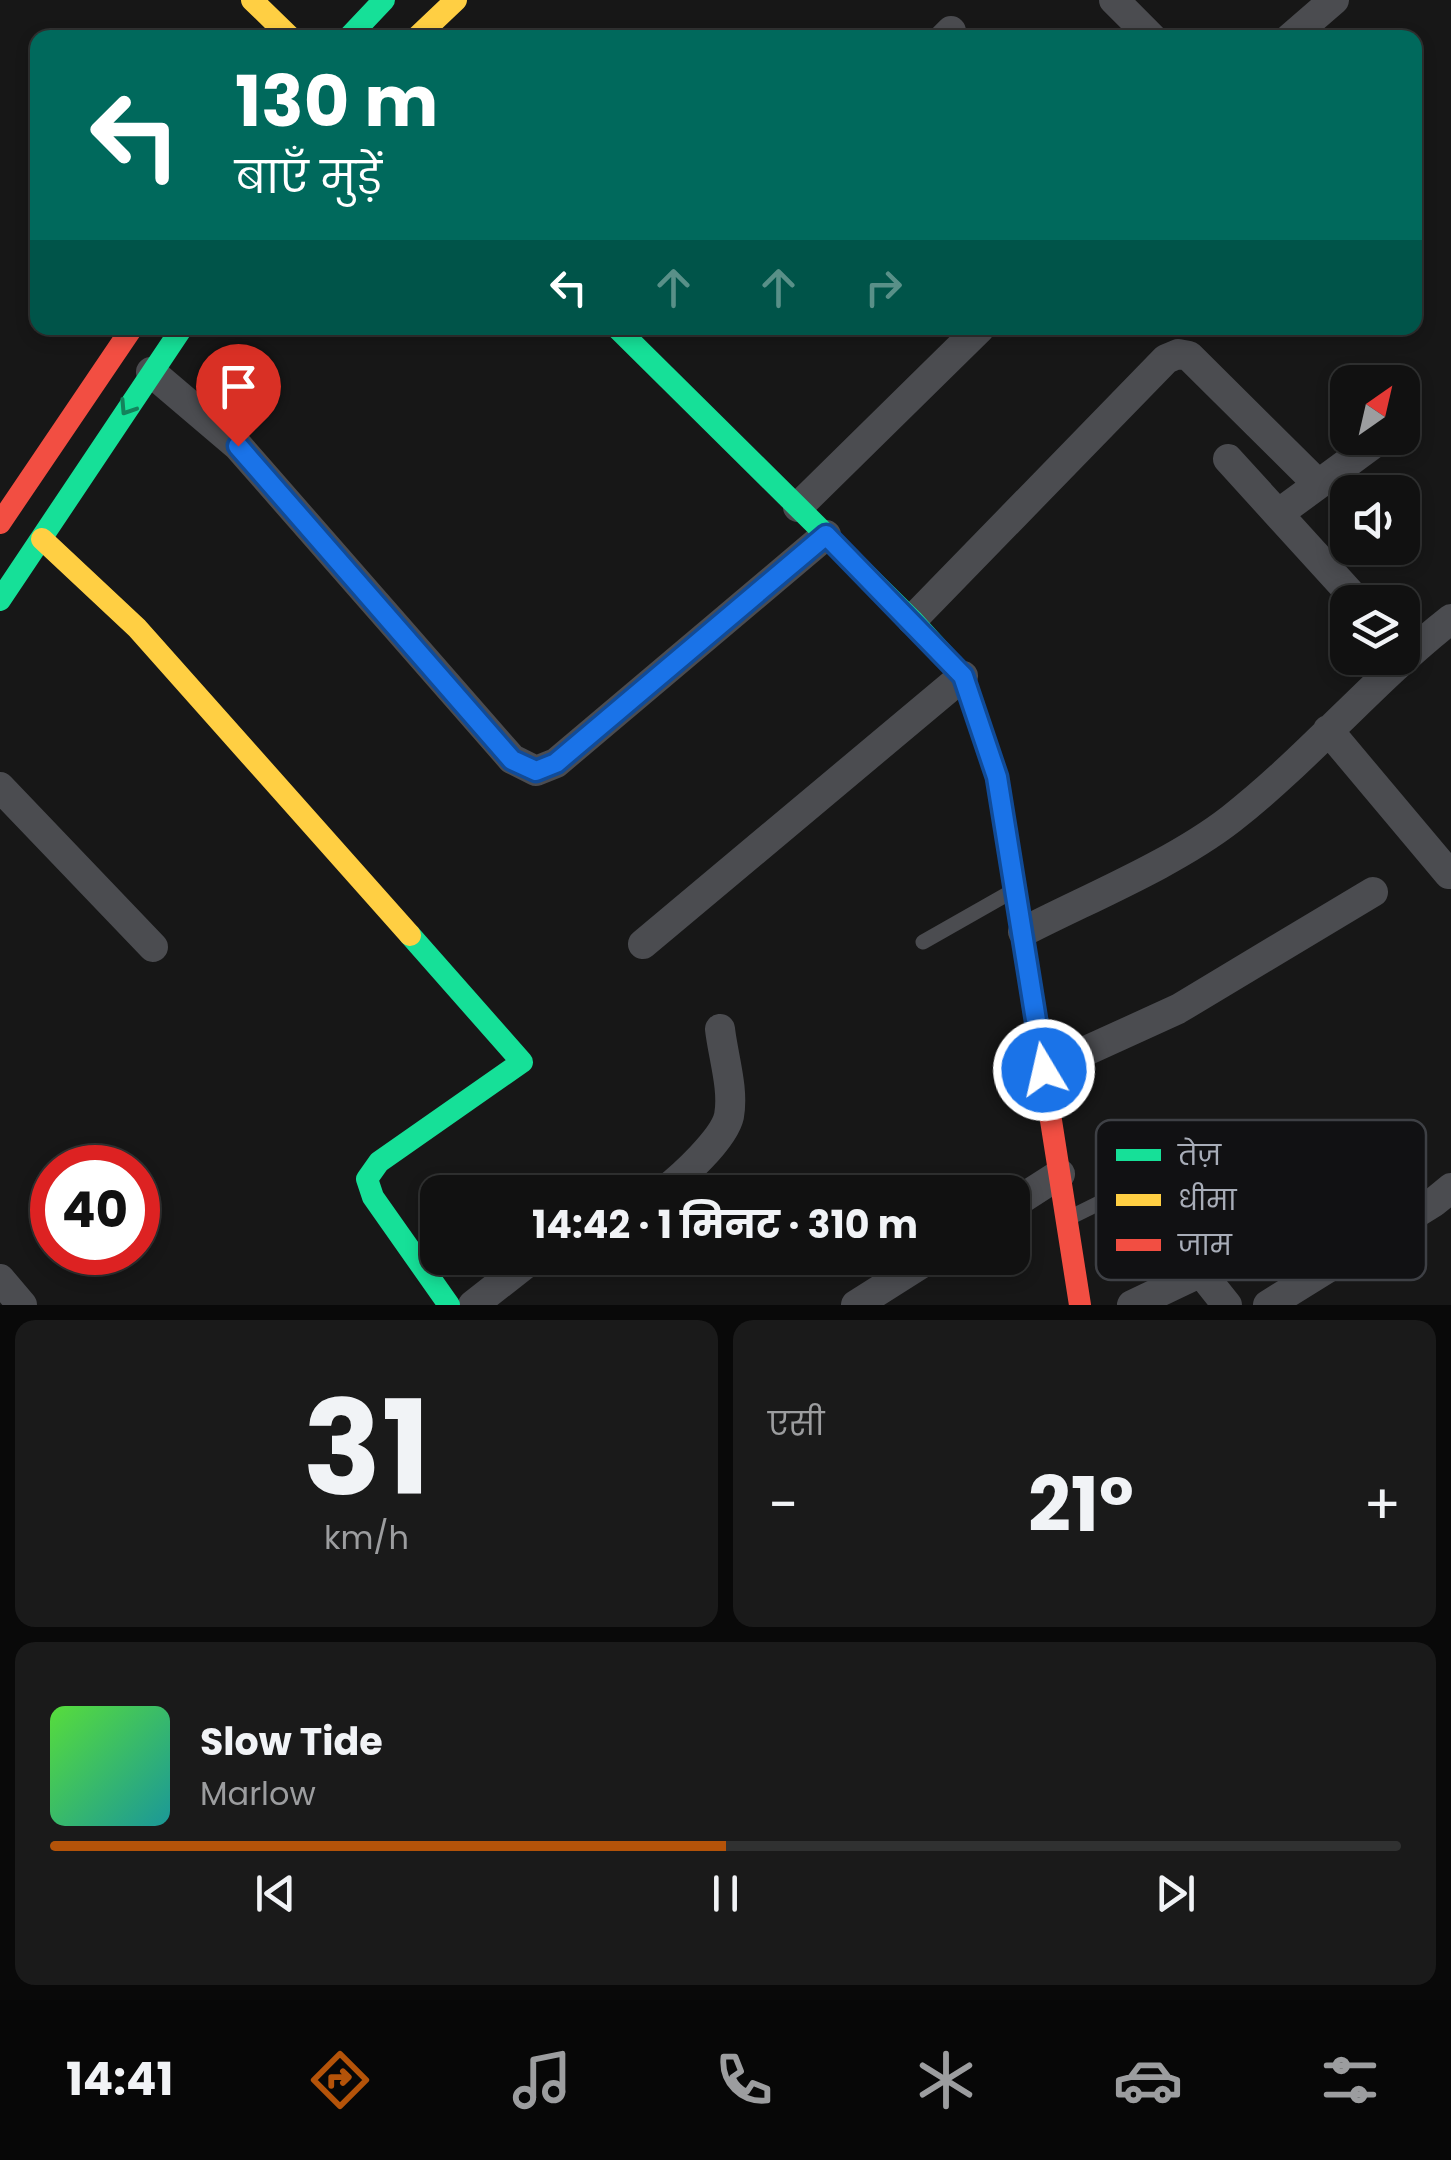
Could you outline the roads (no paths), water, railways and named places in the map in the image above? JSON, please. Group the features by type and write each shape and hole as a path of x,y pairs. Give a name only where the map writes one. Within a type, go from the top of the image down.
{"street":[{"path":"252,0 283,30"},
{"path":"356,30 384,0"},
{"path":"424,30 456,0"},
{"path":"1114,0 1144,30"},
{"path":"1299,30 1334,0"},
{"path":"0,523 127,335"},
{"path":"0,600 177,335"},
{"path":"636,335 963,676 997,777 1080,1305"},
{"path":"798,507 973,335"},
{"path":"912,620 1166,359 1178,354 1189,356 1318,484"},
{"path":"151,372 238,446 512,760 536,771 556,763 826,535"},
{"path":"1278,514 1358,455"},
{"path":"1228,459 1344,585"},
{"path":"42,540 137,628 522,1062 379,1162 368,1179 373,1198 449,1305"},
{"path":"1023,932 1204,838 1242,810 1406,654 1451,619"},
{"path":"643,944 963,676"},
{"path":"1328,730 1448,874"},
{"path":"0,787 152,947"},
{"path":"1044,1070 1178,1009 1373,892"},
{"path":"680,1175 720,1136 729,1118 720,1029"},
{"path":"1030,1193 1060,1174"},
{"path":"1426,1207 1451,1188"},
{"path":"473,1305 511,1275"},
{"path":"856,1305 903,1275"},
{"path":"0,1278 22,1305"},
{"path":"1132,1305 1185,1280"},
{"path":"1207,1280 1227,1305"},
{"path":"1268,1305 1308,1280"}],"lane":[{"path":"923,942 1016,889"},
{"path":"1067,1219 1096,1205"}]}
